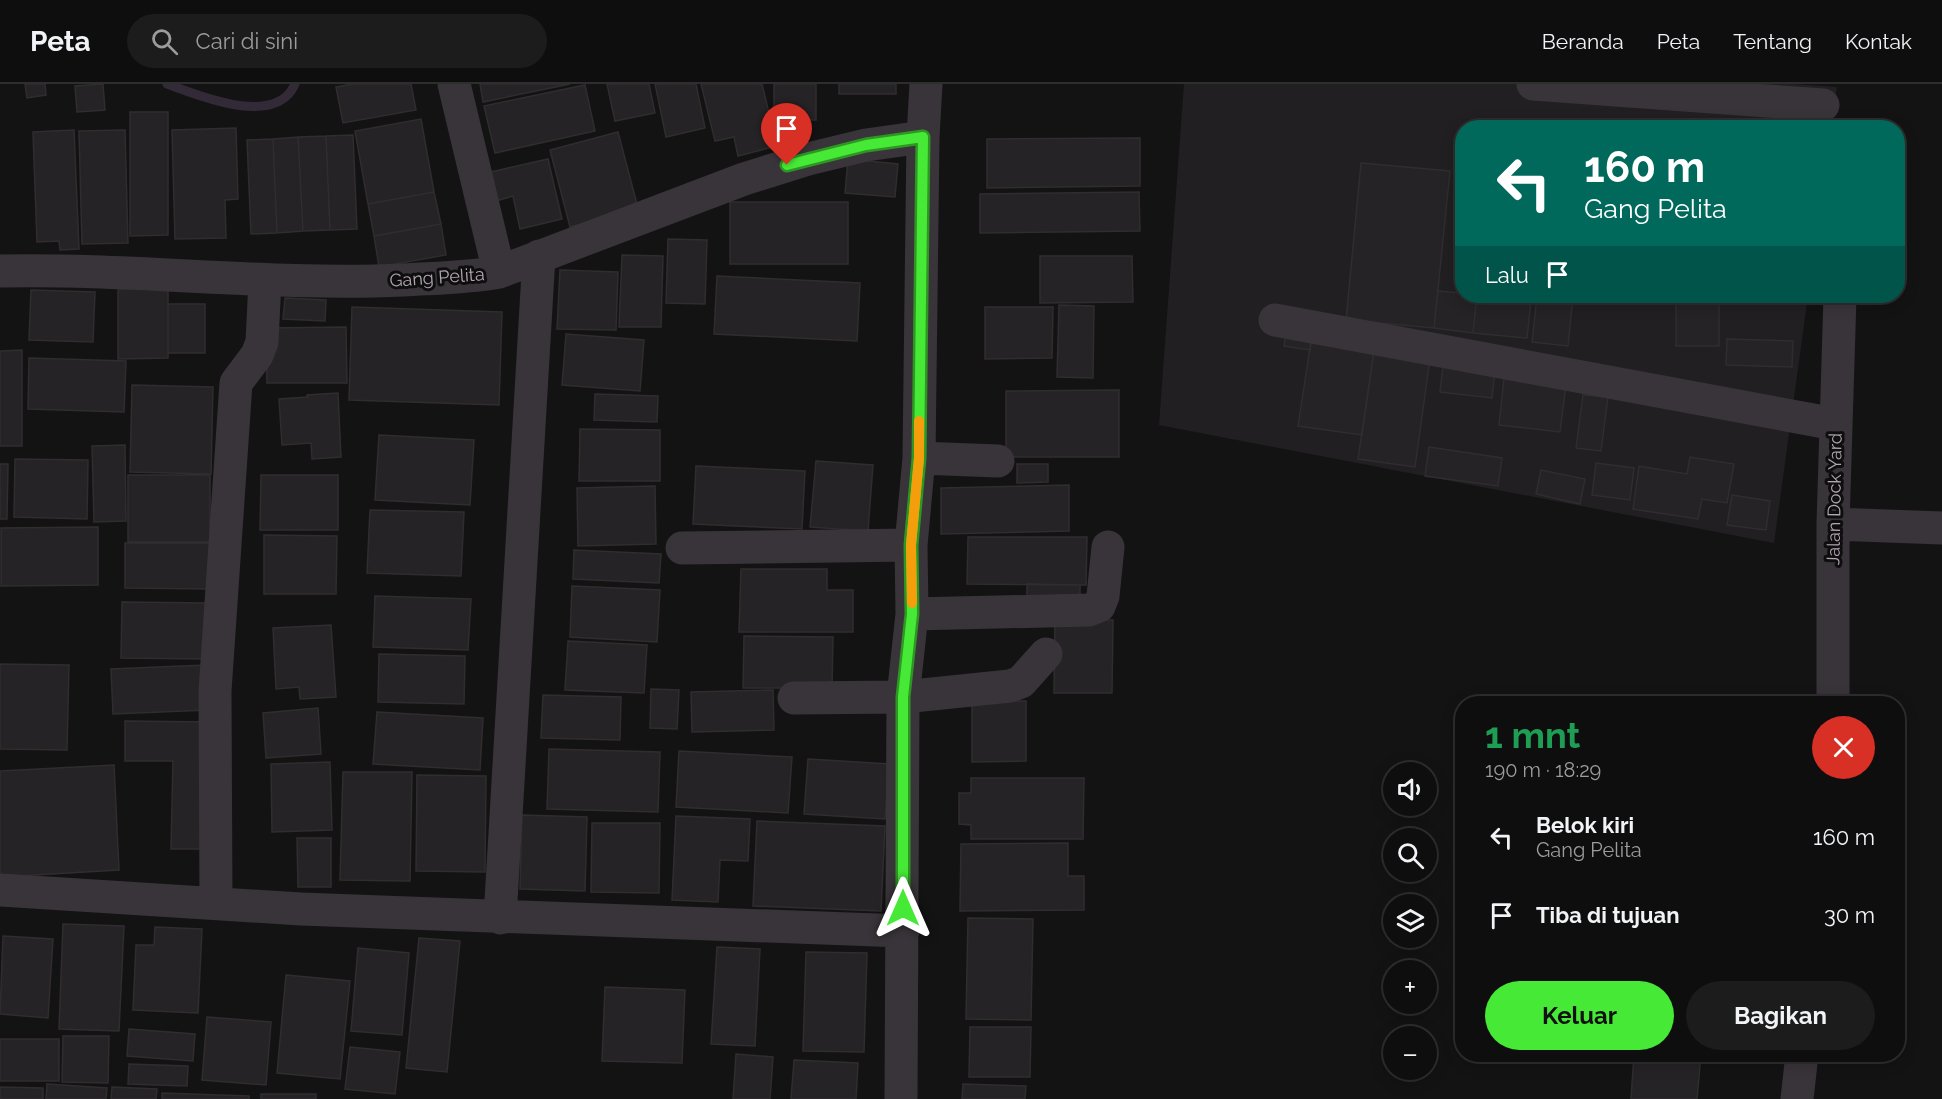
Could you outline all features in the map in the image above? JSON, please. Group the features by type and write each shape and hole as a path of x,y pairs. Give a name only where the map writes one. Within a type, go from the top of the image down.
{"street":[{"path":"454,84 498,272"},
{"path":"901,1099 903,697 912,614 911,545 919,458 923,137 926,84"},
{"path":"1533,84 1824,106"},
{"name":"Gang Pelita","path":"0,271 56,270 266,281 375,281 477,276 498,272 744,179 808,159 866,145 923,137"},
{"path":"500,918 538,256"},
{"path":"216,903 215,691 236,384 258,355 262,342 266,281"},
{"name":"Jalan Dock Yard","path":"1833,696 1833,524 1840,303"},
{"path":"1275,320 1835,424"},
{"path":"919,458 998,461"},
{"path":"1833,524 1942,528"},
{"path":"682,548 911,545"},
{"path":"912,614 1089,610 1099,606 1104,596 1108,547"},
{"path":"794,698 903,697 1011,686 1022,681 1046,654"},
{"path":"0,890 301,909 903,931"},
{"path":"1797,1099 1801,1062"}],"shaded area":[{"path":"1184,84 1794,84 1837,87 1832,120 1455,120 1455,303 1807,303 1774,543 1159,425"}],"building":[{"path":"25,84 45,84 46,95 27,98"},
{"path":"103,84 105,110 77,112 75,86"},
{"path":"352,84 411,84 416,110 343,123 336,87"},
{"path":"480,84 570,84 483,102"},
{"path":"607,84 649,84 655,113 615,121"},
{"path":"655,84 696,84 705,128 666,137"},
{"path":"701,84 762,84 777,146 738,156 734,137 715,141"},
{"path":"774,84 816,84 816,120 774,120"},
{"path":"839,84 896,84 896,94 839,94"},
{"path":"585,85 595,131 495,153 484,106"},
{"path":"130,112 168,112 168,235 130,236"},
{"path":"421,119 434,192 368,204 355,131"},
{"path":"236,128 238,199 225,200 226,238 175,239 172,130"},
{"path":"74,130 79,249 60,250 59,241 37,242 33,132"},
{"path":"125,130 128,243 82,244 79,131"},
{"path":"618,132 638,208 570,227 550,150"},
{"path":"353,135 357,229 330,230 326,136"},
{"path":"326,136 330,230 303,231 298,137"},
{"path":"298,137 303,231 277,233 273,139"},
{"path":"1140,138 1140,186 987,188 987,139"},
{"path":"273,139 277,233 251,234 247,140"},
{"path":"548,159 562,219 520,229 513,196 489,203 482,174"},
{"path":"848,159 898,164 895,197 845,193"},
{"path":"1361,163 1450,171 1434,328 1346,320"},
{"path":"434,192 441,224 374,236 368,204"},
{"path":"1139,192 1140,231 980,233 980,194"},
{"path":"730,202 848,202 848,264 730,264"},
{"path":"441,224 446,255 379,267 374,236"},
{"path":"668,239 707,240 705,304 666,303"},
{"path":"622,255 663,256 661,327 619,327"},
{"path":"1040,256 1132,256 1133,302 1040,303"},
{"path":"560,270 618,272 616,330 557,329"},
{"path":"717,276 860,283 857,341 714,334"},
{"path":"118,289 168,289 168,358 118,359"},
{"path":"31,290 95,292 93,342 29,340"},
{"path":"1438,291 1455,292 1455,303 1476,303 1473,333 1434,328"},
{"path":"285,298 326,300 325,321 283,319"},
{"path":"1476,303 1531,303 1527,338 1473,333"},
{"path":"1536,303 1572,303 1568,346 1532,342"},
{"path":"1676,303 1719,303 1719,346 1676,346"},
{"path":"168,304 205,304 205,353 168,353"},
{"path":"1059,305 1094,306 1093,378 1057,377"},
{"path":"352,307 502,312 499,405 349,400"},
{"path":"985,307 1053,307 1052,358 985,359"},
{"path":"346,327 347,383 267,383 266,328"},
{"path":"1286,332 1312,335 1310,350 1284,346"},
{"path":"566,334 644,340 640,391 562,385"},
{"path":"1312,335 1375,344 1362,435 1298,426"},
{"path":"1727,339 1793,341 1792,367 1726,365"},
{"path":"1375,344 1431,352 1415,467 1358,459"},
{"path":"22,350 22,446 0,446 0,351"},
{"path":"29,358 126,361 124,412 28,409"},
{"path":"1443,366 1495,371 1492,398 1440,392"},
{"path":"1504,378 1566,385 1560,432 1499,425"},
{"path":"132,385 213,387 211,474 130,472"},
{"path":"1119,390 1119,457 1006,457 1006,391"},
{"path":"338,393 341,457 312,459 311,443 282,445 279,399"},
{"path":"595,394 658,396 657,422 594,420"},
{"path":"1583,395 1608,397 1601,451 1576,448"},
{"path":"580,429 660,430 660,481 579,481"},
{"path":"379,435 474,440 470,505 375,500"},
{"path":"125,445 126,521 94,522 92,446"},
{"path":"1429,447 1502,458 1498,486 1425,476"},
{"path":"1690,457 1734,464 1727,503 1702,499 1698,519 1633,509 1639,466 1687,474"},
{"path":"15,459 88,460 87,519 14,517"},
{"path":"816,461 873,465 868,531 810,527"},
{"path":"1596,463 1634,468 1630,500 1592,495"},
{"path":"0,464 8,464 7,519 0,519"},
{"path":"1017,464 1048,464 1048,482 1017,483"},
{"path":"696,466 805,471 802,529 693,524"},
{"path":"1541,470 1585,479 1580,504 1536,494"},
{"path":"128,475 210,475 210,542 128,542"},
{"path":"261,475 338,475 338,530 260,530"},
{"path":"1069,485 1069,531 941,534 941,488"},
{"path":"655,486 656,544 578,546 577,488"},
{"path":"1732,495 1770,501 1766,530 1727,525"},
{"path":"370,510 464,512 461,576 367,573"},
{"path":"98,527 98,585 1,586 1,528"},
{"path":"264,535 337,536 336,594 264,594"},
{"path":"968,537 1087,537 1086,585 967,584"},
{"path":"125,543 210,543 209,589 125,588"},
{"path":"574,550 661,554 659,583 573,579"},
{"path":"741,569 827,569 827,590 853,590 853,632 739,632"},
{"path":"1027,584 1080,585 1080,603 1027,603"},
{"path":"572,586 660,590 657,642 570,637"},
{"path":"375,596 471,599 468,650 373,647"},
{"path":"122,602 209,603 208,659 121,658"},
{"path":"1055,619 1113,620 1112,693 1054,693"},
{"path":"331,625 336,697 300,699 299,687 276,689 273,628"},
{"path":"744,636 833,637 832,688 743,688"},
{"path":"568,641 647,645 644,693 565,690"},
{"path":"379,654 465,656 464,704 378,702"},
{"path":"0,664 69,665 67,750 0,749"},
{"path":"206,665 208,710 113,714 111,669"},
{"path":"651,689 679,690 677,729 650,728"},
{"path":"773,690 774,730 692,732 691,692"},
{"path":"543,695 621,697 620,740 541,738"},
{"path":"972,701 1026,701 1026,761 972,762"},
{"path":"318,708 321,754 266,758 263,713"},
{"path":"377,712 483,718 480,770 373,764"},
{"path":"125,721 210,722 208,849 171,849 173,761 125,761"},
{"path":"549,749 660,752 658,812 547,809"},
{"path":"679,751 792,757 788,813 676,807"},
{"path":"808,759 889,764 885,819 804,814"},
{"path":"330,762 332,830 272,832 271,764"},
{"path":"114,765 119,870 0,877 0,771"},
{"path":"343,772 412,772 410,881 340,880"},
{"path":"417,775 486,776 485,872 416,871"},
{"path":"971,778 1084,778 1083,839 971,839 971,825 959,824 959,793 971,793"},
{"path":"522,815 587,817 585,891 520,889"},
{"path":"676,816 750,819 748,861 720,860 718,902 672,900"},
{"path":"757,821 885,826 881,911 753,906"},
{"path":"592,823 660,823 659,893 591,892"},
{"path":"297,838 331,838 331,887 298,887"},
{"path":"1068,843 1068,876 1084,876 1084,910 960,911 961,844"},
{"path":"968,918 1033,919 1031,1020 966,1019"},
{"path":"63,924 124,926 119,1031 59,1029"},
{"path":"155,927 202,929 198,1013 133,1010 136,945 154,945"},
{"path":"3,936 53,939 48,1018 0,1014"},
{"path":"419,938 460,941 447,1072 406,1068"},
{"path":"717,947 760,949 755,1046 711,1044"},
{"path":"358,948 409,953 402,1035 351,1031"},
{"path":"806,952 867,953 864,1052 803,1051"},
{"path":"286,975 350,981 340,1079 277,1073"},
{"path":"605,987 685,990 682,1063 602,1061"},
{"path":"207,1017 271,1022 266,1085 202,1080"},
{"path":"970,1027 1031,1027 1030,1077 969,1077"},
{"path":"129,1029 195,1034 193,1061 127,1056"},
{"path":"63,1036 109,1036 108,1083 62,1082"},
{"path":"0,1039 59,1039 59,1081 0,1081"},
{"path":"350,1047 400,1052 395,1094 345,1089"},
{"path":"736,1054 773,1057 770,1099 733,1099"},
{"path":"794,1060 858,1063 856,1099 791,1099"},
{"path":"1633,1062 1700,1062 1697,1099 1631,1099"},
{"path":"129,1064 188,1066 187,1086 128,1084"},
{"path":"47,1084 107,1088 106,1099 46,1099"},
{"path":"963,1084 1026,1086 1025,1099 962,1099"},
{"path":"0,1087 43,1088 43,1099 0,1099"},
{"path":"112,1087 157,1089 156,1099 111,1099"},
{"path":"162,1093 249,1096 249,1099 162,1099"},
{"path":"261,1094 316,1094 316,1099 261,1099"}],"waterway":[{"path":"167,84 217,101 255,106 272,104 285,97 295,84"}],"slow traffic":[{"path":"912,603 911,545 919,458 919,421"}],"route":[{"path":"787,165 866,145 923,137 919,458 911,545 912,614 903,697 903,908"}]}
